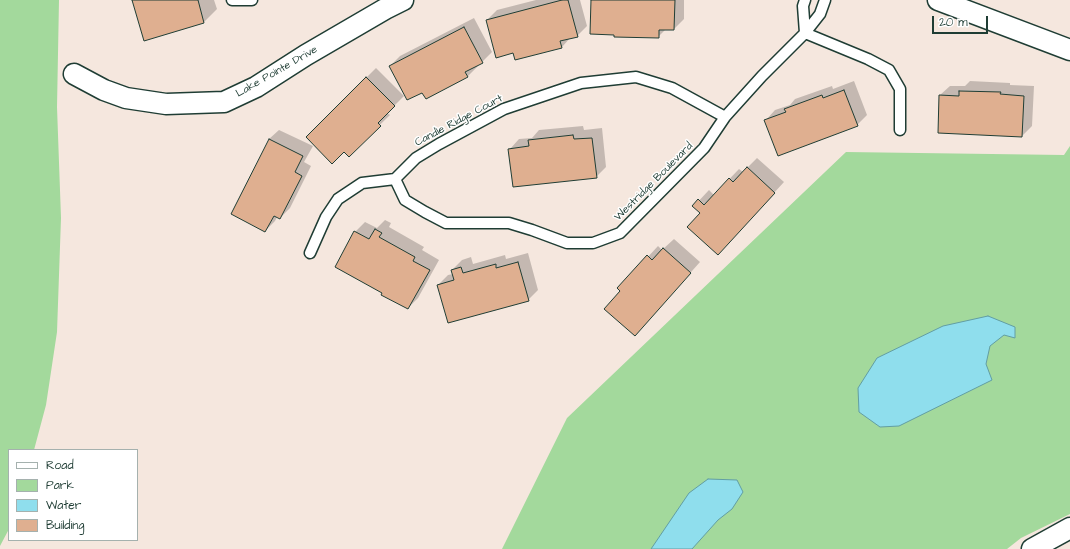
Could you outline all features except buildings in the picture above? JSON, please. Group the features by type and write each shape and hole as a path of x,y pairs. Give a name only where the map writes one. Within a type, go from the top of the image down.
{"street":[{"name":"Lake Pointe Drive","path":"74,74 104,90 126,98 166,104 224,102 256,87 306,55 403,0"},
{"path":"938,0 1070,50"},
{"path":"1032,549 1070,528"}],"lane":[{"path":"232,0 252,0"},
{"path":"805,0 803,6 805,33 868,59 889,70 900,89 900,130"},
{"name":"Westridge Boulevard","path":"395,179 406,200 446,223 509,224 532,230 567,243 593,243 620,233 704,148 726,117 762,76 805,33 820,14 825,0"},
{"name":"Candle Ridge Court","path":"395,179 416,158 504,109 581,83 636,77 672,88 726,117"},
{"path":"310,253 326,217 338,199 362,182 395,179"}],"green space":[{"path":"0,0 59,0 57,107 61,218 57,332 46,405 34,449 8,449 8,531 0,546"},
{"path":"1070,146 1070,514 1021,538 1007,549 502,549 567,418 846,152 1064,155"}],"water":[{"path":"988,316 1015,327 1015,338 1004,335 990,346 986,364 992,380 899,426 880,427 859,412 858,388 877,358 943,326"},
{"path":"708,479 737,480 743,492 732,509 718,520 692,549 651,549 689,493"}]}
